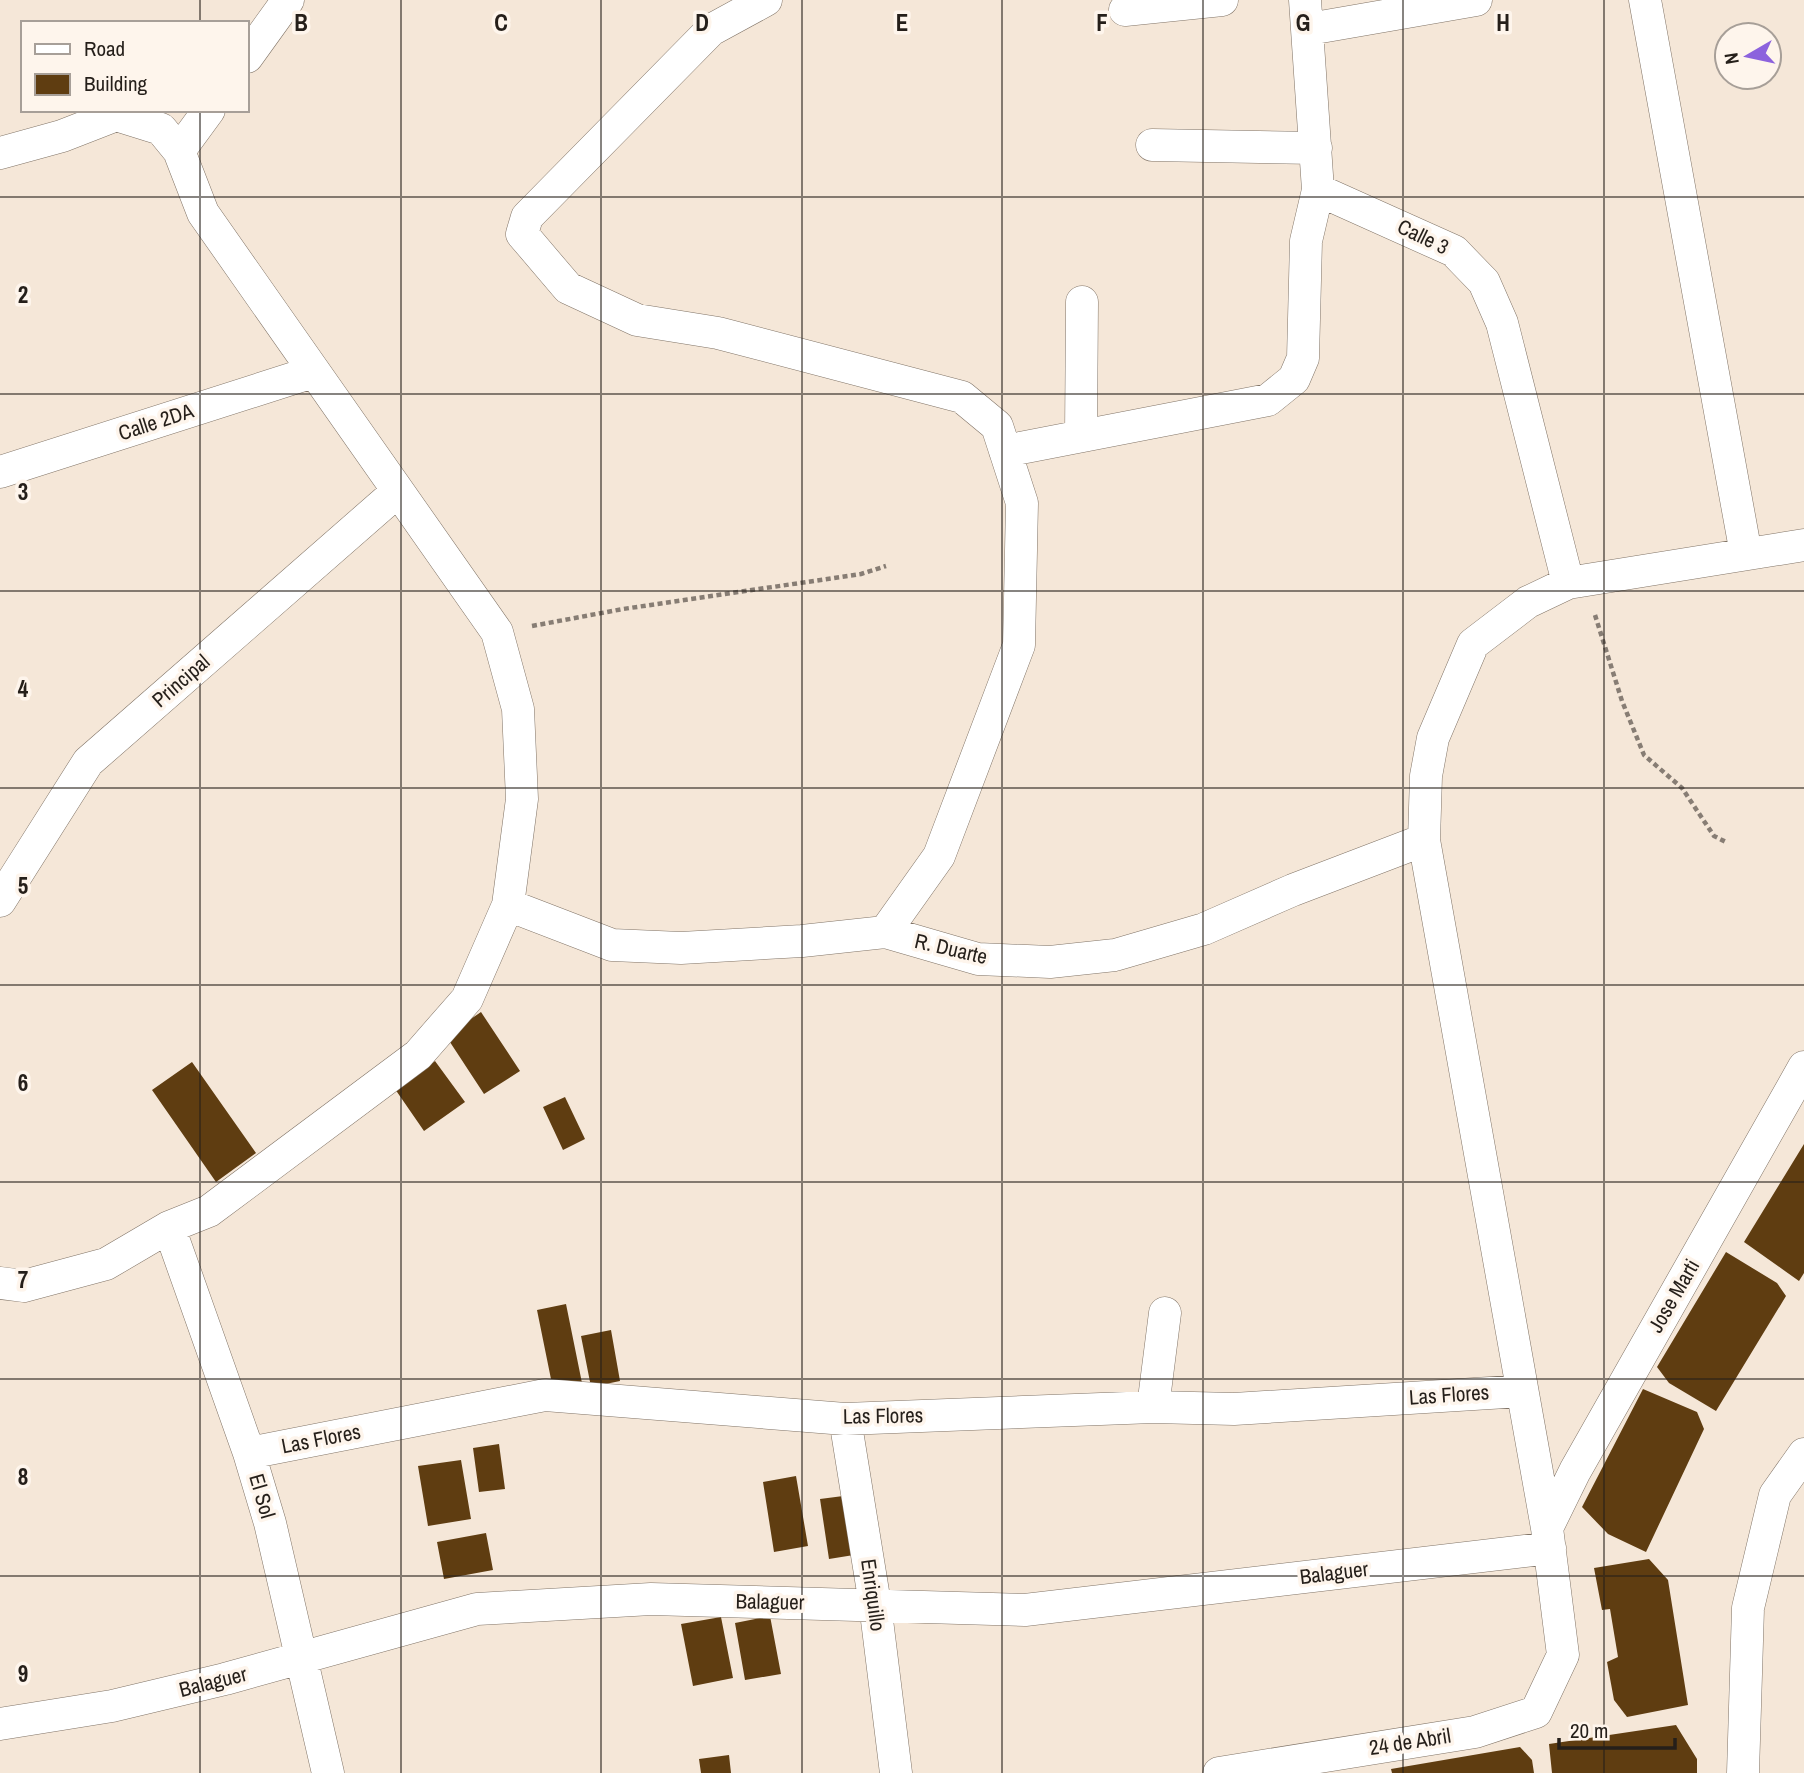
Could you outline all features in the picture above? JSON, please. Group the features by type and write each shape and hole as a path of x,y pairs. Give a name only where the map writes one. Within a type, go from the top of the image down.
{"street":[{"path":"248,56 288,0"},
{"path":"766,0 711,30 527,217 522,234 568,288 637,320 718,333 962,397 997,426 1022,503 1018,645 939,856 885,932"},
{"path":"1125,10 1222,0"},
{"path":"1005,451 1268,400 1294,379 1303,358 1306,241 1318,190 1307,15 1476,0"},
{"path":"1646,0 1746,554"},
{"path":"179,151 207,112"},
{"path":"0,153 62,136 116,116 161,129 179,151 203,213 497,632 518,709 522,799 508,905 467,999 418,1055 209,1211 169,1227 106,1264 23,1286 0,1283"},
{"path":"1152,145 1316,148"},
{"name":"Calle 3","path":"1318,190 1454,251 1484,282 1502,323 1580,581"},
{"path":"1081,436 1082,302"},
{"name":"Calle 2DA","path":"0,472 313,372"},
{"name":"Principal","path":"0,901 88,762 398,491"},
{"path":"1549,1538 1423,841 1426,776 1433,738 1472,644 1528,601 1580,581 1804,545"},
{"name":"R. Duarte","path":"508,905 612,945 681,948 802,941 885,932 978,959 1050,962 1115,955 1204,929 1293,890 1423,841"},
{"name":"Jose Marti","path":"1549,1538 1575,1471 1804,1067"},
{"name":"El Sol","path":"169,1227 249,1453 270,1523 328,1773"},
{"path":"1153,1407 1166,1313"},
{"name":"Las Flores","path":"249,1453 544,1395 845,1419 1153,1407 1234,1409 1522,1391"},
{"name":"Enriquillo","path":"845,1419 875,1604 896,1773"},
{"path":"1743,1773 1748,1608 1775,1495 1804,1454"},
{"name":"Balaguer","path":"0,1724 112,1706 302,1658 477,1609 651,1599 1025,1609 1549,1538"},
{"name":"24 de Abril","path":"1219,1773 1475,1732 1536,1712 1563,1655 1549,1538"}],"path":[{"path":"497,632 623,609 861,574 886,566"},
{"path":"1580,581 1644,755 1682,788 1714,835 1726,842"}],"building":[{"path":"481,1012 520,1071 484,1094 446,1036"},
{"path":"435,1061 465,1102 424,1131 395,1089"},
{"path":"192,1062 256,1153 216,1182 152,1090"},
{"path":"565,1097 585,1139 563,1150 543,1107"},
{"path":"1804,1144 1804,1273 1799,1281 1744,1242"},
{"path":"1726,1252 1777,1283 1786,1296 1716,1411 1669,1383 1657,1367"},
{"path":"566,1304 582,1383 553,1389 537,1310"},
{"path":"611,1330 620,1381 591,1387 581,1336"},
{"path":"1643,1389 1697,1412 1704,1429 1646,1552 1608,1534 1582,1507"},
{"path":"499,1444 505,1489 479,1492 473,1448"},
{"path":"461,1460 471,1519 428,1526 418,1466"},
{"path":"796,1476 808,1546 774,1552 763,1482"},
{"path":"851,1495 860,1554 829,1559 820,1499"},
{"path":"486,1533 493,1570 444,1579 437,1542"},
{"path":"1649,1559 1668,1580 1688,1705 1627,1717 1614,1700 1607,1662 1618,1657 1610,1609 1602,1610 1594,1568"},
{"path":"770,1616 781,1674 745,1680 735,1623"},
{"path":"721,1617 733,1678 693,1686 681,1624"},
{"path":"1676,1725 1697,1759 1697,1773 1552,1773 1549,1744"},
{"path":"1520,1747 1532,1760 1534,1773 1392,1773 1391,1769"},
{"path":"729,1755 731,1773 701,1773 699,1759"}]}
